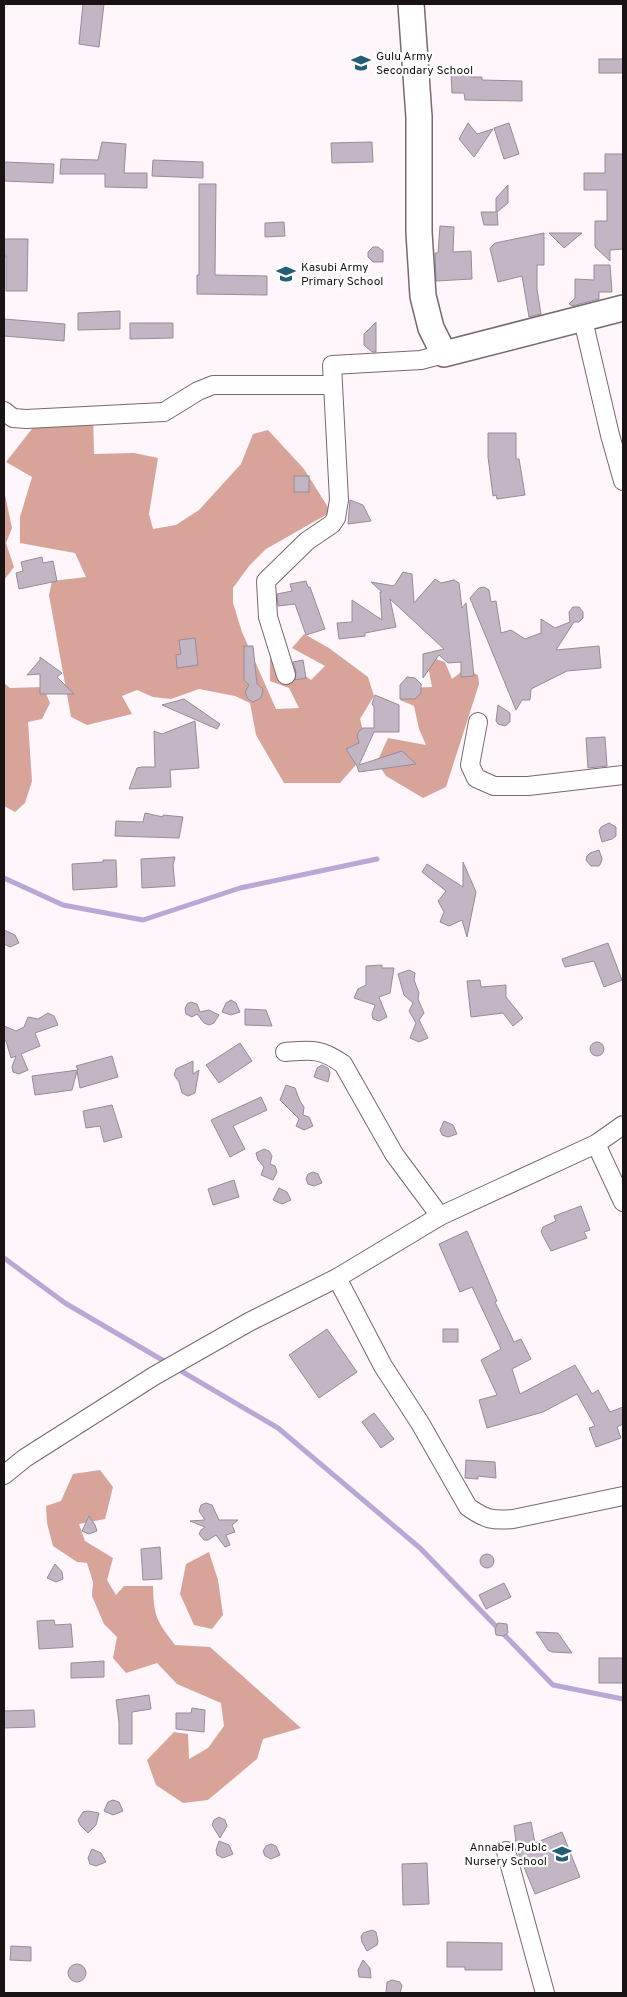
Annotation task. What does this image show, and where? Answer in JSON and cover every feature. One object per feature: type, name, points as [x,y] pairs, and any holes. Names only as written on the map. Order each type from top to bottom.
[{"type":"street","points":[[411,4],[419,117],[419,232],[424,296],[431,328],[444,354]]},
{"type":"street","points":[[286,676],[268,617],[266,581],[307,541],[332,524],[336,518],[339,500],[332,365],[421,360],[583,320],[623,308]]},
{"type":"street","points":[[583,320],[610,435],[623,481]]},
{"type":"street","points":[[4,411],[13,418],[26,419],[164,412],[198,391],[213,385],[332,385]]},
{"type":"street","points":[[478,722],[470,765],[476,778],[494,786],[528,786],[623,775]]},
{"type":"street","points":[[285,1052],[315,1050],[331,1056],[343,1064],[394,1154],[440,1216]]},
{"type":"street","points":[[4,1475],[25,1458],[154,1376],[249,1322],[337,1278],[440,1216],[596,1144],[623,1125]]},
{"type":"street","points":[[596,1144],[623,1202]]},
{"type":"street","points":[[337,1278],[383,1366],[420,1423],[468,1507],[480,1516],[495,1521],[623,1496]]},
{"type":"street","points":[[506,1851],[545,1993]]},
{"type":"shaded area","points":[[93,412],[94,454],[134,453],[158,458],[149,514],[153,529],[176,525],[199,510],[241,464],[253,434],[268,430],[304,469],[331,512],[266,549],[249,566],[233,588],[233,603],[242,632],[276,709],[299,708],[289,688],[270,681],[270,658],[287,662],[311,680],[325,666],[292,648],[304,634],[329,648],[368,677],[374,696],[360,719],[363,731],[361,759],[340,783],[284,783],[256,735],[250,703],[235,696],[199,689],[171,699],[153,697],[137,690],[122,696],[132,714],[87,725],[71,717],[49,595],[52,581],[86,577],[75,553],[20,543],[20,517],[32,477],[6,462],[42,416]]},
{"type":"shaded area","points":[[4,490],[12,528],[6,543],[14,567],[4,580]]},
{"type":"shaded area","points":[[426,656],[445,662],[452,679],[465,669],[478,675],[479,684],[446,787],[423,798],[386,776],[377,762],[388,738],[426,745],[419,729],[414,706],[400,700],[404,688],[432,687]]},
{"type":"shaded area","points":[[4,683],[10,688],[43,687],[50,703],[42,719],[28,722],[32,781],[25,803],[15,812],[4,806]]},
{"type":"shaded area","points":[[100,1470],[113,1487],[105,1519],[79,1524],[85,1541],[113,1558],[107,1580],[116,1595],[124,1586],[153,1586],[157,1618],[175,1645],[210,1647],[301,1728],[263,1739],[257,1759],[208,1800],[183,1803],[156,1785],[147,1760],[174,1732],[188,1734],[189,1759],[208,1748],[224,1726],[221,1703],[177,1684],[157,1663],[126,1673],[113,1658],[117,1637],[104,1624],[92,1596],[93,1582],[87,1563],[77,1562],[53,1546],[47,1523],[46,1506],[61,1501],[73,1474]]},
{"type":"shaded area","points":[[209,1552],[218,1580],[223,1615],[212,1629],[194,1625],[180,1594],[186,1564]]},
{"type":"building","points":[[83,4],[104,4],[99,47],[79,44]]},
{"type":"building","points":[[599,59],[623,59],[623,73],[599,73]]},
{"type":"building","points":[[451,72],[471,72],[471,77],[482,77],[482,80],[522,81],[522,101],[465,100],[464,93],[452,93]]},
{"type":"building","points":[[468,123],[477,134],[493,129],[474,157],[459,139]]},
{"type":"building","points":[[509,123],[519,154],[504,159],[494,128]]},
{"type":"building","points":[[102,142],[126,144],[124,173],[147,173],[147,188],[105,187],[105,174],[60,174],[61,159],[98,160]]},
{"type":"building","points":[[372,142],[373,162],[332,163],[331,143]]},
{"type":"building","points":[[605,154],[623,154],[623,249],[610,250],[610,261],[595,247],[595,221],[607,221],[607,190],[584,190],[584,173],[605,173]]},
{"type":"building","points":[[153,160],[203,162],[203,178],[152,176]]},
{"type":"building","points":[[4,162],[54,164],[53,183],[4,181]]},
{"type":"building","points":[[199,184],[216,184],[215,275],[267,276],[267,295],[197,294],[197,275],[199,275]]},
{"type":"building","points":[[508,185],[508,203],[497,212],[498,225],[484,225],[481,212],[496,212],[496,198]]},
{"type":"building","points":[[284,222],[285,236],[265,237],[265,223]]},
{"type":"building","points":[[440,226],[454,227],[453,252],[471,251],[472,279],[436,281],[435,253],[438,253]]},
{"type":"building","points":[[544,233],[544,265],[537,265],[537,289],[541,314],[529,317],[522,276],[498,282],[490,248],[495,243]]},
{"type":"building","points":[[549,233],[582,233],[564,248]]},
{"type":"building","points":[[4,239],[28,239],[27,291],[6,291]]},
{"type":"building","points":[[373,247],[378,247],[383,251],[383,262],[373,262],[368,257],[368,252]]},
{"type":"building","points":[[594,265],[610,265],[612,292],[599,292],[599,299],[572,306],[569,304],[575,298],[575,279],[594,280]]},
{"type":"building","points":[[120,311],[120,329],[78,330],[78,313]]},
{"type":"building","points":[[4,319],[65,324],[64,341],[4,336]]},
{"type":"building","points":[[376,322],[376,352],[372,352],[364,345],[364,334]]},
{"type":"building","points":[[130,323],[173,323],[173,338],[130,339]]},
{"type":"building","points":[[488,433],[516,433],[516,459],[519,459],[525,495],[497,499],[496,495],[493,496],[488,457]]},
{"type":"building","points":[[294,476],[309,476],[309,492],[294,492]]},
{"type":"building","points":[[350,500],[363,505],[371,521],[348,524]]},
{"type":"building","points":[[42,557],[43,563],[53,561],[57,581],[19,589],[16,573],[23,571],[21,562]]},
{"type":"building","points":[[403,572],[412,574],[414,603],[435,579],[441,583],[454,580],[459,583],[462,608],[466,603],[474,676],[461,677],[461,662],[448,663],[439,655],[423,678],[423,654],[444,649],[390,599],[396,627],[365,633],[365,636],[339,639],[337,623],[352,622],[352,600],[382,620],[380,592],[382,592],[371,582],[394,586]]},
{"type":"building","points":[[306,581],[308,587],[310,587],[325,629],[306,635],[295,604],[278,606],[277,594],[292,591],[290,584]]},
{"type":"building","points":[[484,587],[489,590],[491,602],[496,601],[501,633],[511,630],[525,639],[541,633],[541,619],[555,628],[570,622],[569,612],[573,607],[579,607],[583,612],[583,618],[579,622],[574,622],[556,650],[599,646],[601,668],[567,671],[531,689],[530,700],[522,700],[516,710],[470,598],[479,588]]},
{"type":"building","points":[[195,638],[198,665],[177,668],[176,655],[181,654],[179,640]]},
{"type":"building","points":[[244,646],[253,646],[257,684],[263,689],[261,698],[253,702],[248,699],[245,692],[249,685],[244,680]]},
{"type":"building","points":[[40,657],[62,673],[57,677],[74,694],[40,694],[40,674],[27,675],[40,660]]},
{"type":"building","points":[[303,660],[306,678],[295,680],[296,672],[293,662]]},
{"type":"building","points":[[407,677],[415,678],[421,684],[421,693],[415,699],[400,699],[400,685]]},
{"type":"building","points":[[375,695],[399,705],[399,732],[374,732],[359,765],[402,751],[416,764],[359,772],[346,749],[359,743],[357,736],[363,728],[374,728],[374,707],[372,704]]},
{"type":"building","points":[[184,699],[220,724],[217,729],[162,705]]},
{"type":"building","points":[[498,705],[510,713],[510,722],[505,726],[498,724],[496,721]]},
{"type":"building","points":[[195,721],[199,768],[170,770],[171,787],[129,789],[137,768],[155,767],[154,731],[162,734]]},
{"type":"building","points":[[605,737],[607,766],[588,768],[586,738]]},
{"type":"building","points":[[145,813],[163,817],[163,815],[183,817],[179,838],[115,836],[116,821],[143,822]]},
{"type":"building","points":[[609,823],[616,827],[616,836],[602,842],[599,831],[601,827]]},
{"type":"building","points":[[599,850],[602,859],[601,863],[599,866],[591,866],[586,860],[587,856]]},
{"type":"building","points":[[175,857],[173,865],[175,886],[142,888],[141,859]]},
{"type":"building","points":[[103,860],[116,860],[117,887],[73,890],[72,864],[103,862]]},
{"type":"building","points":[[463,862],[476,892],[467,937],[462,920],[449,926],[440,922],[444,912],[438,901],[446,891],[422,872],[427,864],[463,887]]},
{"type":"building","points":[[4,930],[15,935],[19,943],[10,947],[4,944]]},
{"type":"building","points":[[608,943],[622,980],[604,987],[594,961],[565,967],[562,959]]},
{"type":"building","points":[[382,965],[382,968],[394,968],[390,993],[379,997],[387,1017],[379,1021],[373,1019],[372,1014],[375,1005],[354,998],[358,989],[366,985],[366,966]]},
{"type":"building","points":[[409,970],[415,973],[414,980],[419,993],[418,999],[424,1013],[419,1020],[428,1038],[419,1042],[410,1038],[416,1023],[409,1011],[413,1003],[404,995],[398,974]]},
{"type":"building","points":[[480,980],[481,987],[506,985],[506,997],[523,1018],[513,1026],[503,1013],[471,1017],[467,981]]},
{"type":"building","points":[[231,1000],[236,1003],[240,1012],[231,1015],[222,1012],[226,1003]]},
{"type":"building","points":[[191,1002],[197,1004],[200,1012],[209,1010],[219,1015],[214,1023],[209,1025],[204,1023],[197,1014],[192,1017],[186,1014],[187,1004]]},
{"type":"building","points":[[245,1009],[266,1010],[272,1026],[245,1025]]},
{"type":"building","points":[[48,1013],[54,1016],[58,1025],[35,1033],[40,1046],[21,1054],[28,1070],[19,1074],[13,1072],[12,1067],[16,1056],[11,1058],[6,1041],[4,1040],[4,1026],[16,1031],[24,1027],[28,1017],[38,1019]]},
{"type":"building","points":[[594,1042],[600,1042],[604,1049],[600,1056],[594,1056],[590,1052],[590,1046]]},
{"type":"building","points":[[240,1043],[252,1061],[219,1083],[206,1065]]},
{"type":"building","points":[[112,1056],[118,1077],[80,1088],[77,1071],[72,1090],[35,1095],[32,1076],[78,1070],[76,1066]]},
{"type":"building","points":[[193,1061],[193,1074],[199,1070],[195,1093],[188,1096],[182,1093],[179,1082],[174,1075],[176,1069]]},
{"type":"building","points":[[322,1065],[328,1068],[330,1073],[328,1082],[314,1077],[317,1068]]},
{"type":"building","points":[[286,1085],[295,1088],[304,1107],[303,1115],[309,1117],[313,1126],[304,1130],[296,1126],[299,1119],[280,1100]]},
{"type":"building","points":[[261,1097],[267,1110],[233,1126],[245,1149],[230,1157],[211,1120]]},
{"type":"building","points":[[112,1105],[122,1137],[104,1142],[100,1126],[86,1128],[83,1111]]},
{"type":"building","points":[[444,1121],[453,1125],[457,1134],[448,1137],[442,1135],[440,1130]]},
{"type":"building","points":[[264,1149],[269,1151],[272,1156],[270,1164],[275,1166],[277,1172],[273,1180],[261,1175],[264,1167],[258,1160],[256,1153]]},
{"type":"building","points":[[313,1172],[318,1174],[322,1183],[314,1186],[308,1184],[306,1179],[308,1174]]},
{"type":"building","points":[[234,1180],[239,1197],[213,1205],[208,1189]]},
{"type":"building","points":[[279,1188],[287,1192],[291,1200],[282,1204],[273,1200]]},
{"type":"building","points":[[581,1206],[590,1230],[584,1232],[587,1238],[551,1251],[541,1232],[543,1227],[556,1221],[554,1216]]},
{"type":"building","points":[[467,1231],[497,1301],[495,1302],[514,1342],[521,1339],[531,1359],[512,1369],[520,1394],[575,1365],[592,1394],[598,1390],[610,1412],[623,1407],[623,1424],[617,1427],[621,1438],[596,1447],[589,1428],[595,1426],[577,1394],[543,1412],[487,1428],[479,1400],[497,1395],[481,1360],[501,1349],[472,1287],[460,1292],[439,1244]]},
{"type":"building","points":[[327,1329],[357,1372],[319,1398],[289,1355]]},
{"type":"building","points":[[443,1329],[458,1329],[458,1342],[443,1342]]},
{"type":"building","points":[[374,1413],[394,1439],[381,1448],[362,1422]]},
{"type":"building","points":[[466,1460],[495,1462],[496,1478],[478,1476],[478,1479],[465,1478]]},
{"type":"building","points":[[206,1503],[212,1505],[219,1520],[238,1520],[232,1525],[235,1532],[226,1535],[230,1545],[225,1547],[216,1535],[208,1540],[204,1540],[199,1534],[205,1527],[190,1521],[205,1520],[199,1511],[201,1505]]},
{"type":"building","points":[[89,1516],[97,1531],[89,1534],[82,1531]]},
{"type":"building","points":[[160,1547],[162,1579],[143,1580],[141,1549]]},
{"type":"building","points":[[487,1554],[492,1556],[494,1561],[492,1566],[487,1568],[482,1566],[480,1561],[482,1556]]},
{"type":"building","points":[[55,1564],[62,1572],[63,1579],[56,1582],[47,1578]]},
{"type":"building","points":[[504,1583],[511,1597],[486,1609],[479,1595]]},
{"type":"building","points":[[54,1620],[55,1625],[71,1624],[73,1647],[39,1649],[37,1621]]},
{"type":"building","points":[[498,1623],[507,1624],[508,1633],[503,1636],[496,1635],[495,1629]]},
{"type":"building","points":[[536,1632],[558,1633],[572,1653],[548,1650]]},
{"type":"building","points":[[599,1658],[623,1658],[623,1683],[599,1683]]},
{"type":"building","points":[[104,1661],[104,1677],[71,1678],[71,1663]]},
{"type":"building","points":[[149,1695],[151,1709],[132,1712],[132,1744],[119,1744],[116,1700]]},
{"type":"building","points":[[192,1708],[205,1710],[204,1732],[176,1729],[176,1713],[191,1713]]},
{"type":"building","points":[[34,1710],[35,1727],[4,1728],[4,1711]]},
{"type":"building","points":[[113,1800],[119,1802],[123,1811],[113,1815],[104,1811],[108,1802]]},
{"type":"building","points":[[83,1812],[99,1813],[96,1825],[88,1833],[78,1820]]},
{"type":"building","points":[[219,1817],[225,1820],[227,1826],[220,1838],[212,1825],[214,1820]]},
{"type":"building","points":[[531,1822],[535,1843],[562,1832],[580,1877],[535,1894],[517,1850],[514,1826]]},
{"type":"building","points":[[219,1841],[229,1845],[233,1854],[223,1858],[217,1855],[216,1850]]},
{"type":"building","points":[[271,1844],[276,1846],[280,1855],[271,1859],[265,1856],[263,1851],[266,1846]]},
{"type":"building","points":[[92,1849],[101,1853],[106,1862],[96,1866],[90,1864],[88,1858]]},
{"type":"building","points":[[427,1863],[429,1904],[403,1905],[402,1864]]},
{"type":"building","points":[[372,1930],[376,1932],[378,1941],[377,1945],[367,1951],[361,1937],[363,1933]]},
{"type":"building","points":[[447,1942],[502,1943],[502,1970],[465,1970],[465,1967],[447,1967]]},
{"type":"building","points":[[11,1946],[31,1947],[31,1961],[10,1960]]},
{"type":"building","points":[[363,1960],[370,1968],[371,1978],[359,1977],[358,1970]]},
{"type":"building","points":[[73,1964],[81,1964],[86,1969],[84,1980],[73,1982],[68,1977],[68,1969]]},
{"type":"building","points":[[392,1980],[400,1982],[402,1986],[400,1993],[386,1993],[387,1982]]},
{"type":"waterway","points":[[4,878],[63,905],[143,920],[240,888],[377,859]]},
{"type":"waterway","points":[[4,1258],[65,1303],[169,1364]]},
{"type":"waterway","points":[[176,1368],[278,1428],[420,1548],[553,1685],[623,1699]]},
{"type":"place","name":"Gulu Army Secondary School","points":[[361,63]]},
{"type":"place","name":"Kasubi Army Primary School","points":[[286,274]]},
{"type":"place","name":"Annabel Publc Nursery School","points":[[562,1854]]}]
